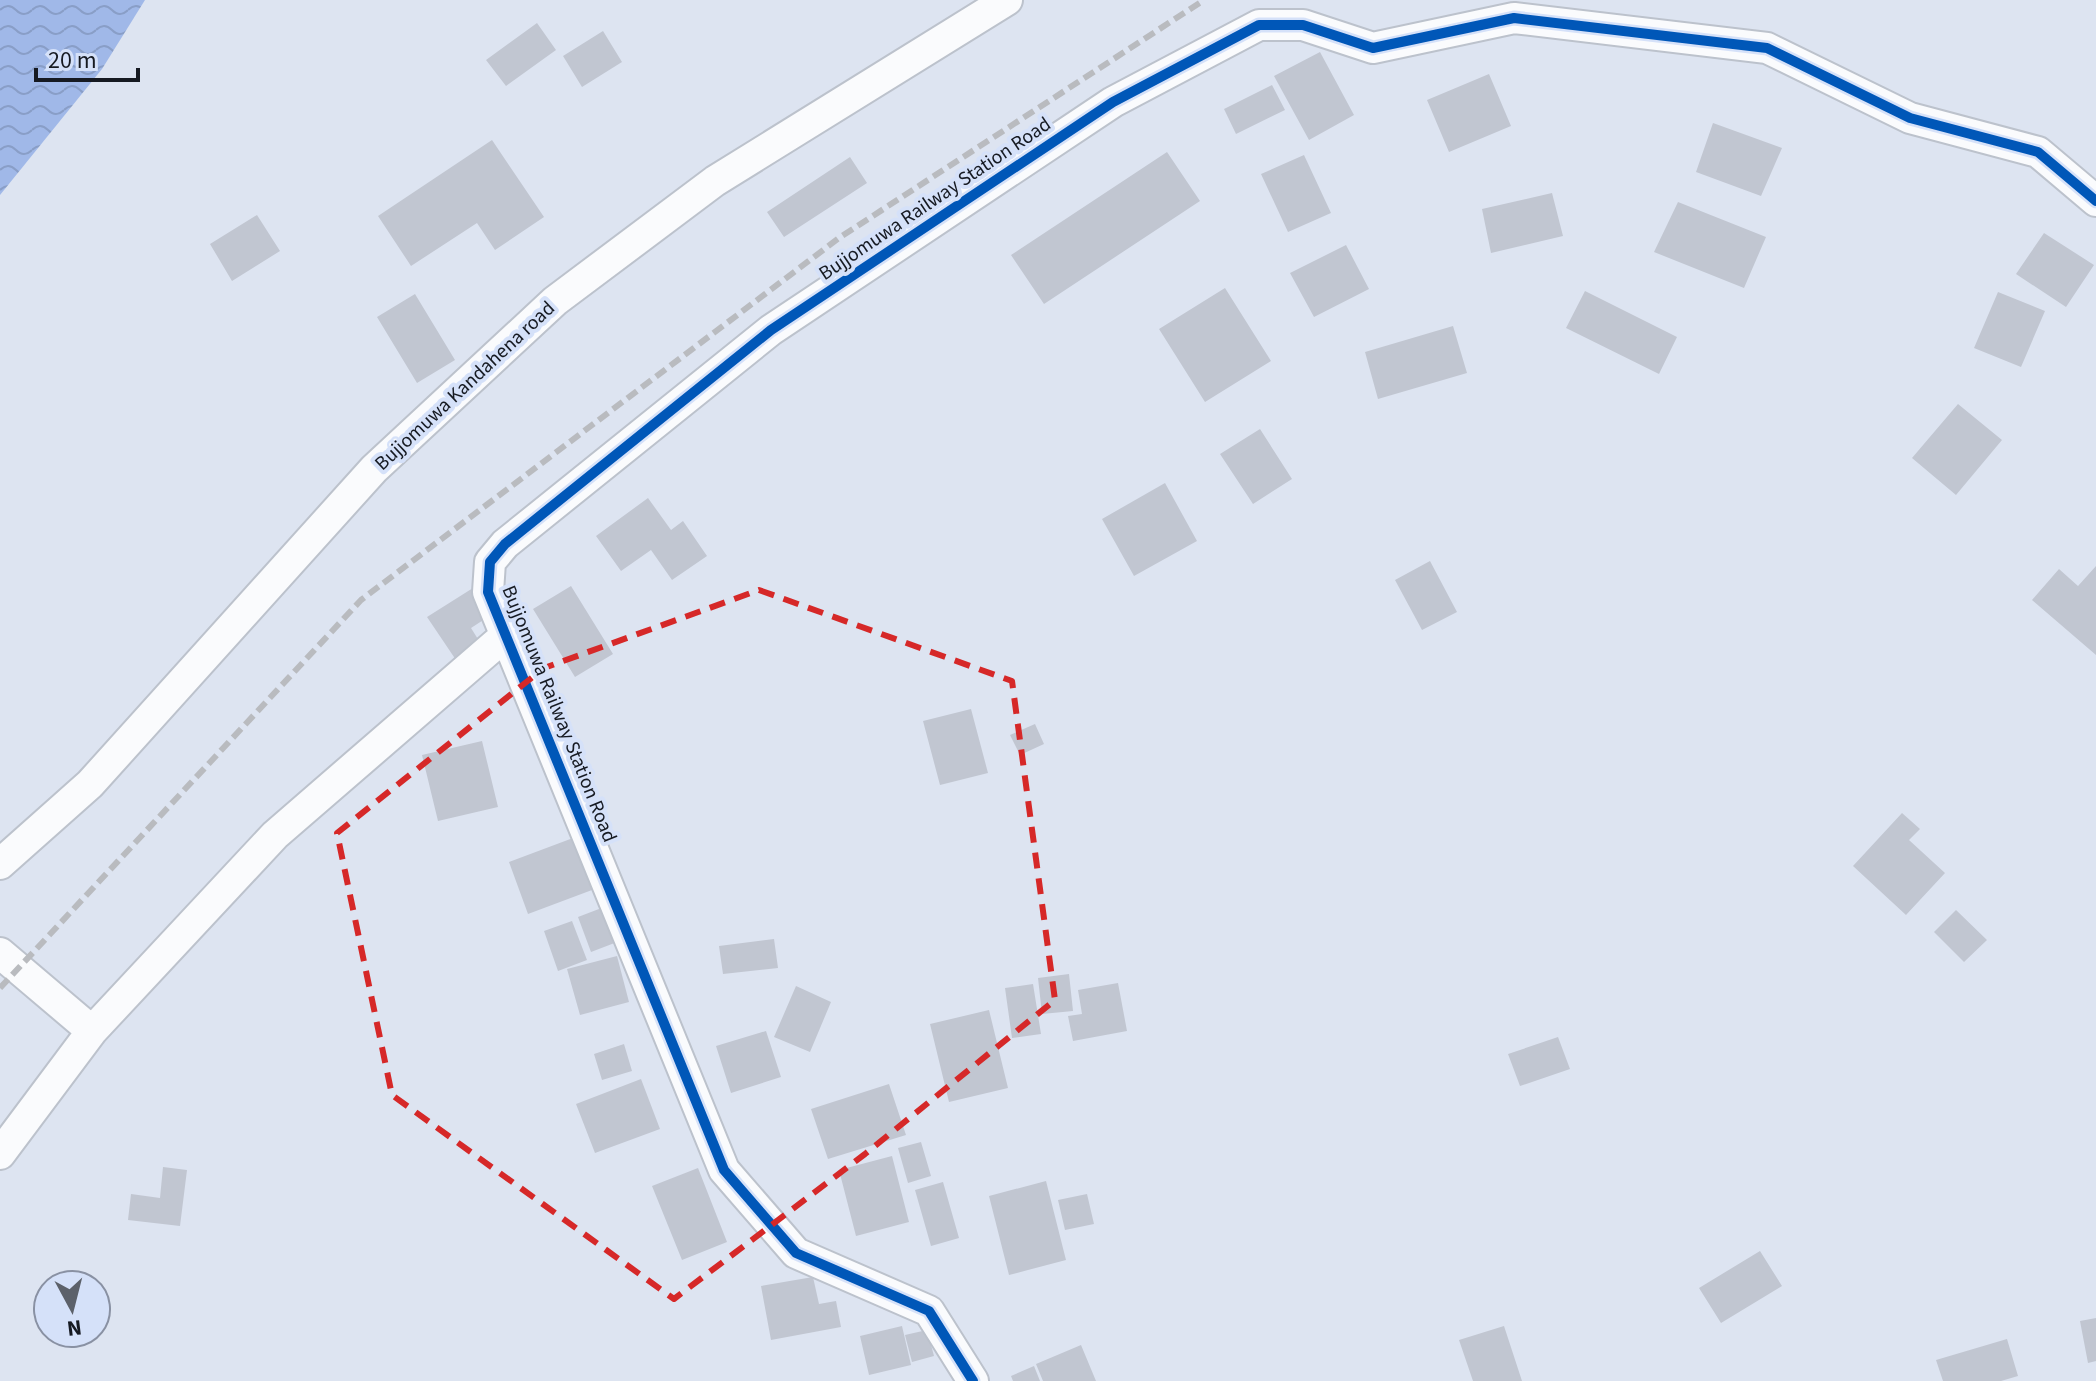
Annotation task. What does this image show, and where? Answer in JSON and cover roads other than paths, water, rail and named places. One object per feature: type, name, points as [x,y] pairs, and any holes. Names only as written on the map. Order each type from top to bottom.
[{"type":"street","name":"Bujjomuwa Kandahena road","points":[[0,864],[90,784],[374,469],[555,301],[715,181],[1007,0]]},
{"type":"street","name":"Bujjomuwa Railway Station Road","points":[[973,1381],[929,1311],[796,1253],[724,1170],[488,592],[490,562],[505,544],[771,330],[1113,102],[1259,25],[1303,25],[1373,48],[1514,18],[1767,48],[1910,118],[2038,152],[2096,201]]},
{"type":"street","points":[[0,1154],[92,1031],[275,835],[506,635]]},
{"type":"street","points":[[0,953],[92,1031]]},
{"type":"water","points":[[0,0],[145,0],[102,69],[0,195]]},
{"type":"railway","points":[[0,988],[361,600],[839,238],[1204,0]]}]
